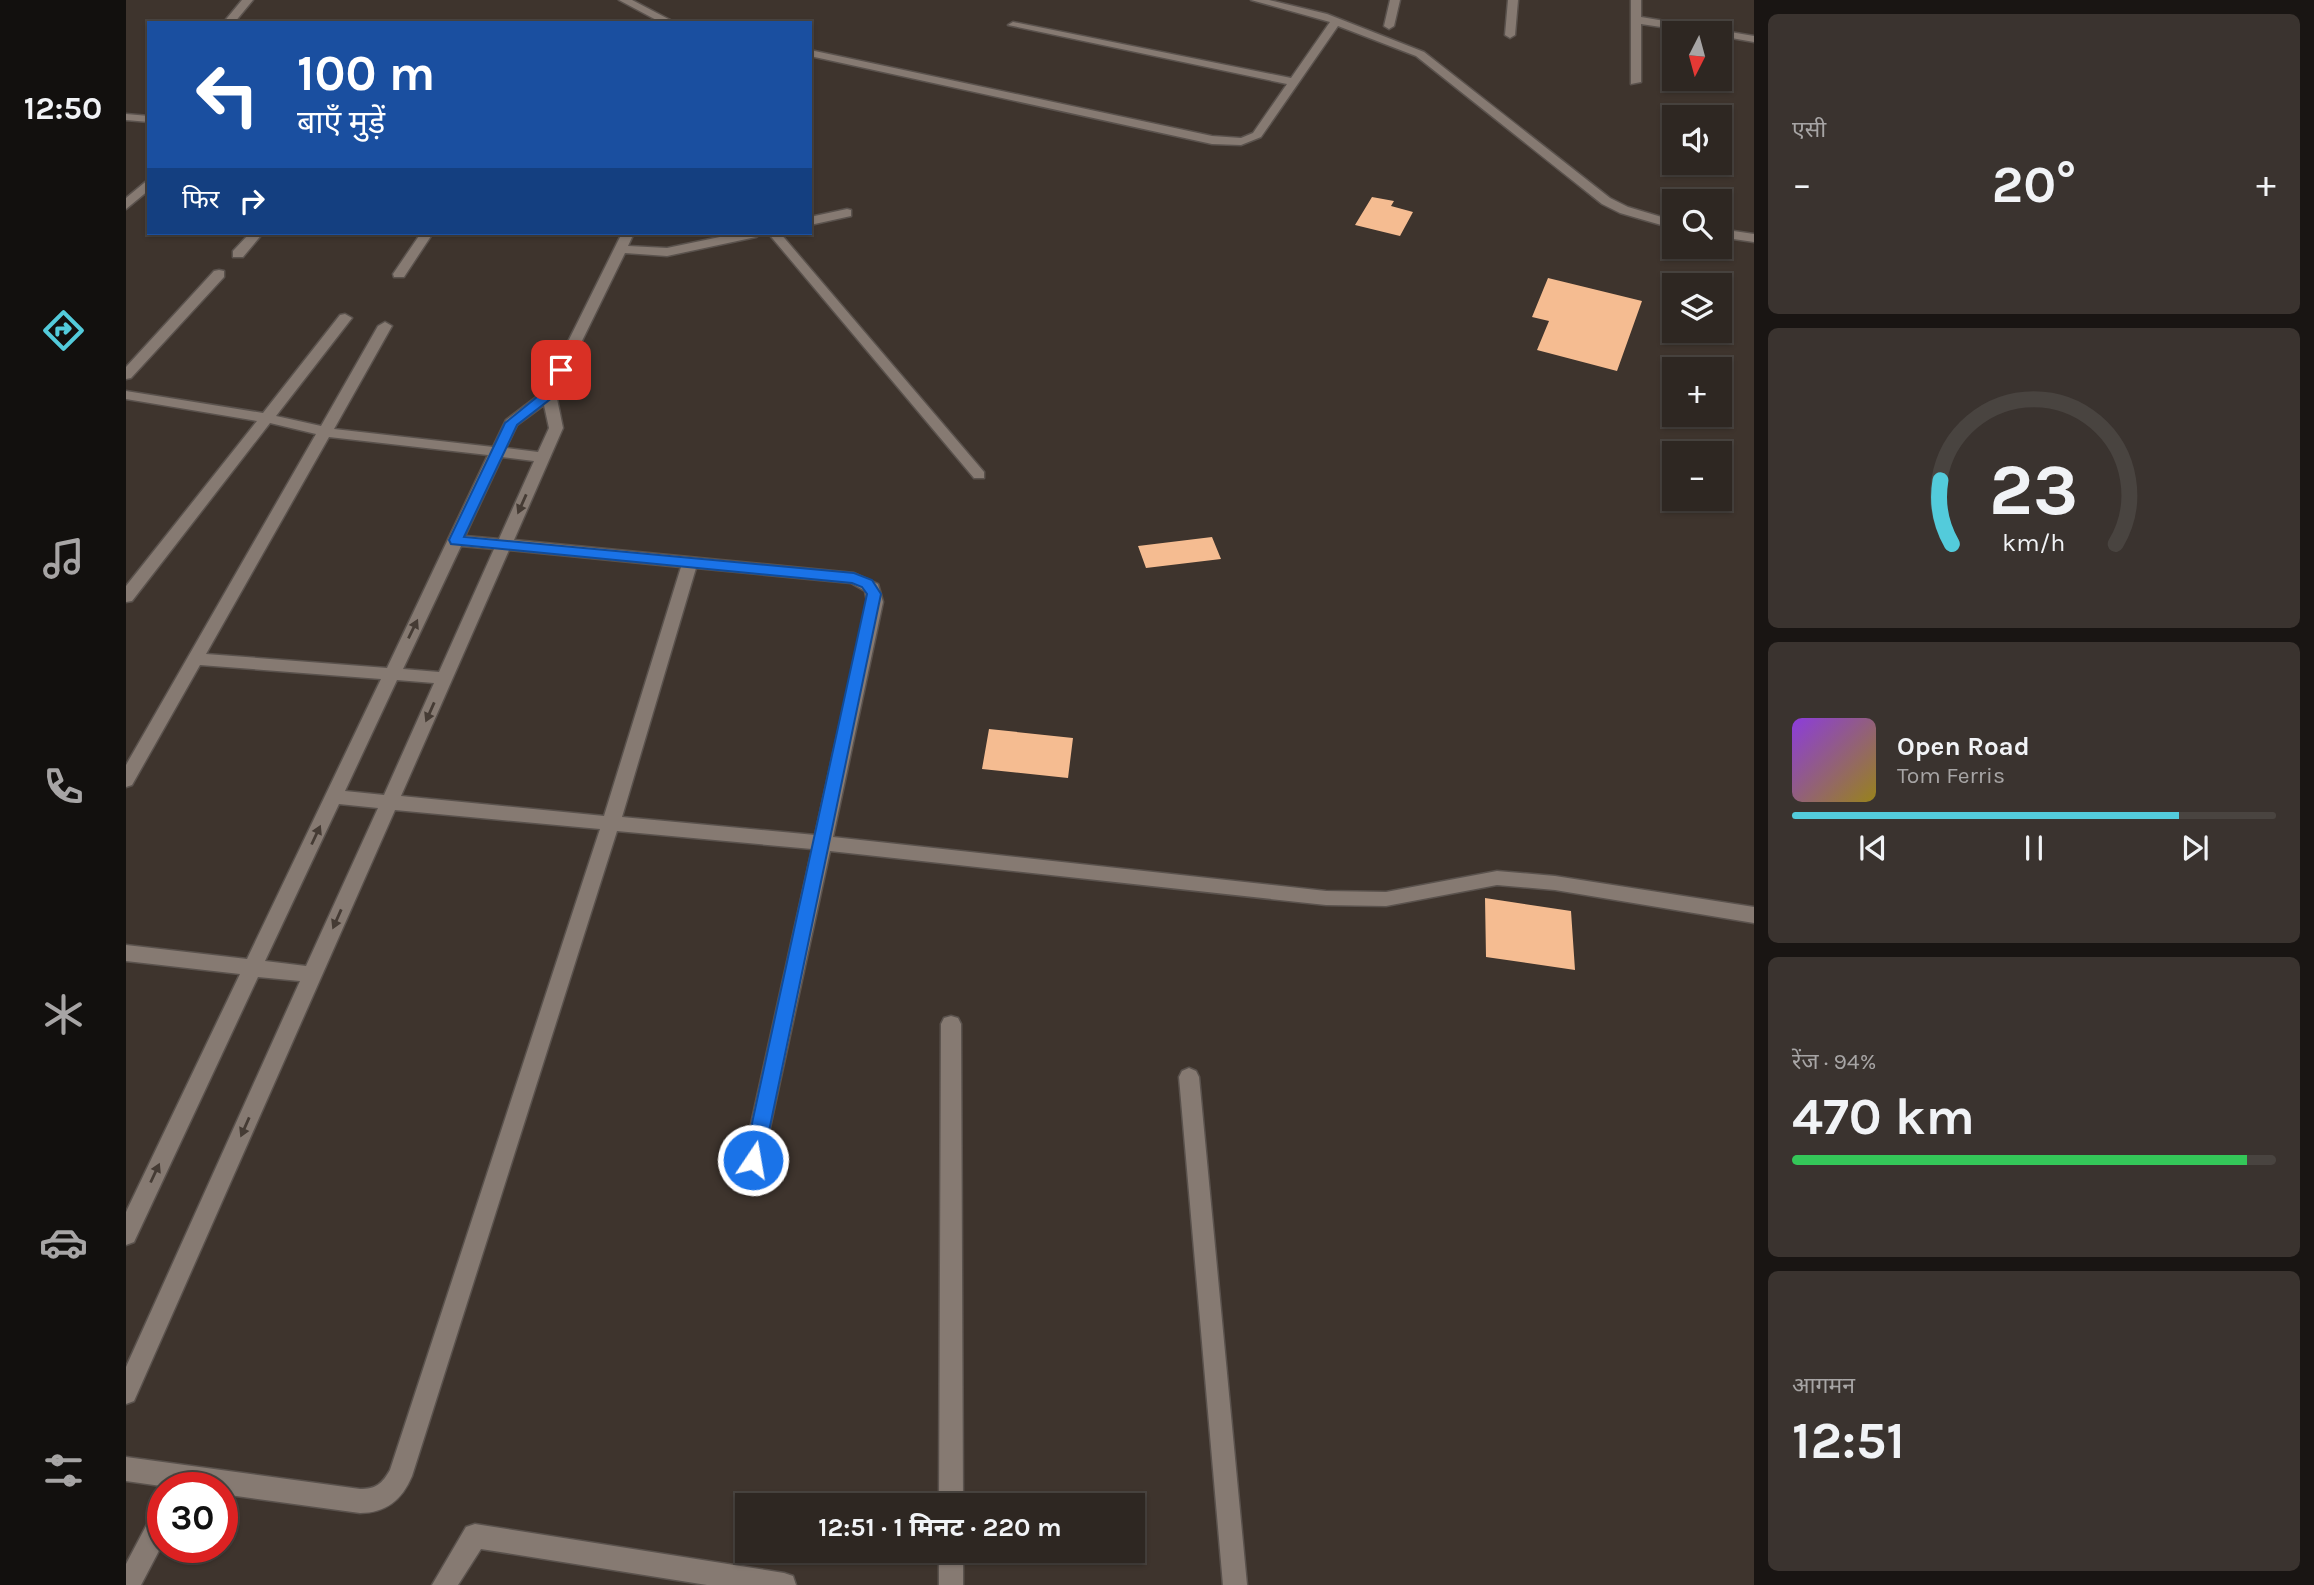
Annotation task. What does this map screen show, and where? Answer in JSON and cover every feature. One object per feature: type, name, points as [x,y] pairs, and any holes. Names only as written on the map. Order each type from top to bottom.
[{"type":"street","points":[[230,21],[248,0]]},
{"type":"street","points":[[624,0],[667,21]]},
{"type":"street","points":[[1389,26],[1395,0]]},
{"type":"street","points":[[1510,35],[1513,0]]},
{"type":"street","points":[[1635,82],[1636,0]]},
{"type":"street","points":[[1264,1],[1336,21],[1399,45],[1433,62],[1606,201],[1624,210],[1662,221]]},
{"type":"street","points":[[1637,20],[1662,24]]},
{"type":"street","points":[[812,53],[1212,140],[1236,141],[1251,139],[1257,135],[1336,21]]},
{"type":"street","points":[[1013,24],[1294,82]]},
{"type":"street","points":[[1732,35],[1754,39]]},
{"type":"street","points":[[126,117],[147,118]]},
{"type":"street","points":[[126,205],[147,185]]},
{"type":"street","points":[[812,221],[847,213]]},
{"type":"street","points":[[238,254],[255,235]]},
{"type":"street","points":[[399,274],[426,235]]},
{"type":"street","points":[[126,1235],[511,423],[549,394],[627,235]]},
{"type":"street","points":[[621,250],[667,252],[747,235]]},
{"type":"street","points":[[776,235],[979,475]]},
{"type":"street","points":[[1732,235],[1754,239]]},
{"type":"street","points":[[126,375],[219,274]]},
{"type":"street","points":[[126,597],[345,318]]},
{"type":"street","points":[[126,779],[385,326]]},
{"type":"street","points":[[126,1393],[556,428],[549,394]]},
{"type":"street","points":[[126,396],[266,418],[325,432],[543,457]]},
{"type":"street","points":[[456,540],[854,578],[872,588],[875,602],[753,1160]]},
{"type":"street","points":[[238,1489],[375,1502],[391,1493],[400,1476],[611,823],[690,562]]},
{"type":"street","points":[[195,659],[444,678]]},
{"type":"street","points":[[334,797],[822,843],[1326,898],[1386,899],[1497,878],[1555,883],[1754,915]]},
{"type":"street","points":[[126,953],[313,975]]},
{"type":"street","points":[[951,1024],[951,1493]]},
{"type":"street","points":[[1189,1077],[1235,1585]]},
{"type":"street","points":[[126,1469],[147,1474]]},
{"type":"street","points":[[444,1585],[475,1536],[714,1580],[784,1585]]},
{"type":"street","points":[[128,1585],[147,1548]]},
{"type":"street","points":[[951,1563],[951,1585]]},
{"type":"building","points":[[1372,197],[1394,201],[1391,206],[1413,212],[1400,236],[1355,225]]},
{"type":"building","points":[[1548,278],[1642,301],[1617,371],[1537,350],[1549,321],[1532,317]]},
{"type":"building","points":[[1212,537],[1221,559],[1146,568],[1138,546]]},
{"type":"building","points":[[989,729],[1073,738],[1068,778],[982,769]]},
{"type":"building","points":[[1485,898],[1571,911],[1575,970],[1486,957]]},
{"type":"route","points":[[561,370],[549,394],[511,423],[456,540],[854,578],[867,583],[874,594],[875,602],[753,1160]]}]
